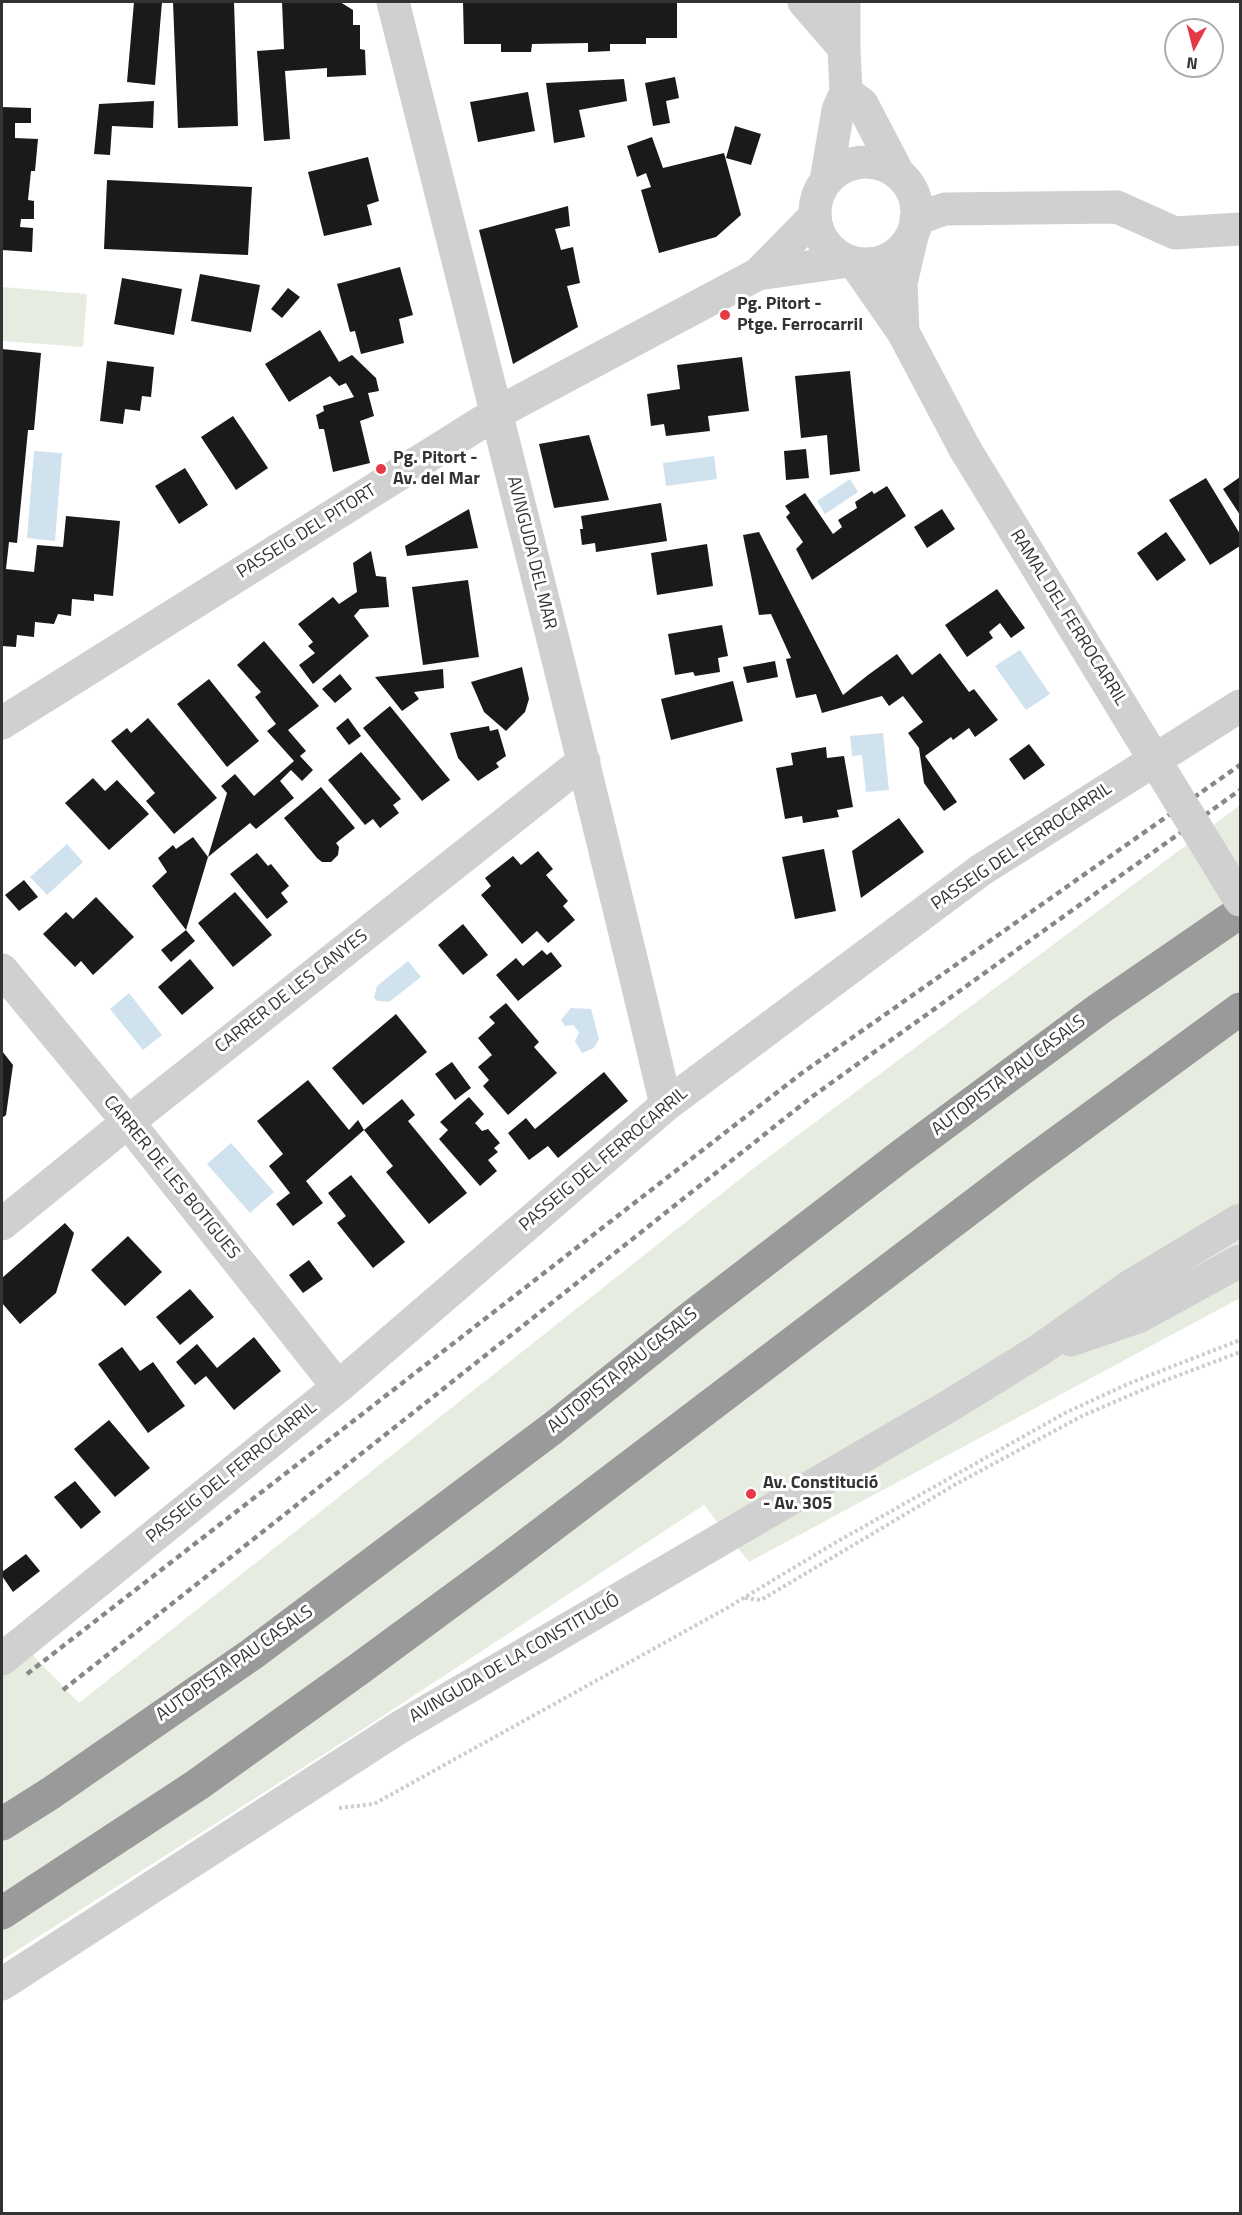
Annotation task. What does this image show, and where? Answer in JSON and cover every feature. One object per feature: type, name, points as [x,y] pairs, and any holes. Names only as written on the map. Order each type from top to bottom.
[{"type":"highway","name":"AUTOPISTA PAU CASALS","points":[[2,1824],[252,1654],[554,1428],[690,1318],[902,1155],[1099,1009],[1240,912]]},
{"type":"highway","points":[[2,1913],[197,1785],[369,1662],[504,1563],[1023,1168],[1240,1009]]},
{"type":"street","name":"AVINGUDA DEL MAR","points":[[393,2],[584,761],[666,1105]]},
{"type":"street","points":[[804,2],[844,48]]},
{"type":"street","points":[[844,2],[846,92],[838,110],[826,181],[815,203],[818,230],[825,244],[835,254],[852,262],[872,264],[888,259],[902,250],[914,227],[945,209],[1032,199],[1115,198],[1175,233],[1240,229]]},
{"type":"street","points":[[846,92],[862,104],[897,173]]},
{"type":"street","points":[[826,181],[838,171],[852,164],[868,162],[884,165],[897,173],[909,186],[916,202],[914,227],[901,283],[903,332]]},
{"type":"street","points":[[758,274],[815,216]]},
{"type":"street","name":"PASSEIG DEL PITORT","points":[[2,723],[495,414],[758,274],[852,262]]},
{"type":"street","name":"RAMAL DEL FERROCARRIL","points":[[852,262],[903,332],[965,449],[1240,900]]},
{"type":"street","name":"PASSEIG DEL FERROCARRIL","points":[[2,1659],[338,1387],[666,1105],[981,870],[1240,706]]},
{"type":"street","name":"CARRER DE LES CANYES","points":[[2,1224],[584,761]]},
{"type":"street","name":"CARRER DE LES BOTIGUES","points":[[2,970],[128,1122],[338,1387]]},
{"type":"street","points":[[1129,1287],[1164,1250],[1240,1195]]},
{"type":"street","name":"AVINGUDA DE LA CONSTITUCIÓ","points":[[2,1984],[400,1726],[949,1406],[1038,1351],[1129,1287],[1240,1220]]},
{"type":"street","name":"AVINGUDA DE LA CONSTITUCIÓ","points":[[1038,1351],[1138,1317],[1240,1261]]},
{"type":"path","points":[[334,1809],[374,1804],[744,1598],[833,1544],[1065,1413],[1130,1383],[1240,1340]]},
{"type":"path","points":[[744,1598],[761,1600],[956,1484],[1082,1416],[1156,1384],[1240,1352]]},
{"type":"shaded area","points":[[2,287],[87,294],[83,347],[2,341]]},
{"type":"shaded area","points":[[1240,805],[1240,1298],[749,1562],[704,1505],[357,1733],[2,1960],[2,1673],[29,1651],[79,1703],[754,1168]]},
{"type":"water","points":[[34,451],[62,453],[55,541],[27,538]]},
{"type":"water","points":[[714,456],[717,479],[666,486],[663,463]]},
{"type":"water","points":[[850,479],[858,492],[825,514],[817,501]]},
{"type":"water","points":[[1020,650],[1050,694],[1026,710],[995,666]]},
{"type":"water","points":[[883,733],[889,790],[866,792],[862,755],[852,756],[850,736]]},
{"type":"water","points":[[67,844],[83,862],[47,895],[30,877]]},
{"type":"water","points":[[408,961],[421,977],[389,1002],[378,1001],[374,998],[377,986]]},
{"type":"water","points":[[129,993],[162,1035],[143,1050],[110,1009]]},
{"type":"water","points":[[571,1008],[591,1009],[599,1039],[594,1048],[582,1053],[575,1041],[579,1032],[573,1025],[565,1026],[561,1020]]},
{"type":"water","points":[[231,1143],[274,1192],[250,1213],[207,1164]]},
{"type":"building","points":[[134,2],[162,2],[155,85],[127,82]]},
{"type":"building","points":[[173,2],[234,2],[238,126],[178,128]]},
{"type":"building","points":[[282,2],[340,2],[353,10],[353,25],[360,25],[360,49],[365,50],[366,75],[327,77],[327,68],[285,71],[290,139],[264,141],[257,51],[284,49]]},
{"type":"building","points":[[463,2],[677,2],[677,38],[646,38],[646,44],[610,44],[610,51],[588,52],[588,43],[532,44],[531,52],[501,52],[501,44],[464,44]]},
{"type":"building","points":[[675,77],[679,98],[666,101],[670,123],[653,126],[645,83]]},
{"type":"building","points":[[624,79],[627,101],[579,110],[585,137],[554,143],[546,83]]},
{"type":"building","points":[[528,92],[535,131],[478,142],[470,102]]},
{"type":"building","points":[[154,101],[153,128],[112,126],[110,155],[94,154],[99,104]]},
{"type":"building","points":[[2,107],[31,108],[31,123],[15,123],[15,138],[38,139],[35,171],[31,171],[28,200],[34,201],[34,219],[21,219],[20,227],[33,228],[32,252],[2,250]]},
{"type":"building","points":[[735,126],[761,134],[751,165],[726,158]]},
{"type":"building","points":[[652,137],[663,168],[724,153],[741,215],[716,237],[659,253],[641,190],[651,187],[646,173],[637,177],[627,146]]},
{"type":"building","points":[[368,157],[379,201],[367,205],[372,225],[324,236],[308,172]]},
{"type":"building","points":[[107,180],[252,187],[248,255],[104,249]]},
{"type":"building","points":[[568,206],[570,226],[555,229],[561,250],[573,247],[580,283],[567,286],[578,327],[513,364],[479,230]]},
{"type":"building","points":[[400,267],[413,315],[399,319],[404,343],[361,354],[355,331],[350,332],[337,284]]},
{"type":"building","points":[[200,274],[260,285],[251,332],[191,321]]},
{"type":"building","points":[[122,278],[182,289],[174,335],[114,324]]},
{"type":"building","points":[[288,288],[300,297],[282,318],[271,309]]},
{"type":"building","points":[[320,330],[339,362],[352,355],[376,378],[379,391],[368,393],[374,416],[360,421],[370,463],[333,472],[324,429],[319,429],[316,415],[324,411],[323,406],[354,397],[346,383],[339,386],[330,376],[289,402],[265,364]]},
{"type":"building","points":[[2,349],[41,353],[34,430],[28,430],[17,543],[9,542],[6,569],[34,572],[37,545],[63,547],[66,516],[120,521],[113,596],[94,594],[94,601],[72,599],[71,616],[58,614],[54,624],[35,622],[34,637],[17,635],[16,647],[2,646]]},
{"type":"building","points":[[742,357],[749,411],[708,416],[710,431],[666,436],[664,424],[651,426],[647,394],[680,389],[677,365]]},
{"type":"building","points":[[107,361],[154,367],[151,397],[142,396],[140,411],[125,409],[123,424],[100,421]]},
{"type":"building","points":[[850,371],[860,471],[830,475],[827,435],[801,438],[795,376]]},
{"type":"building","points":[[233,416],[268,468],[236,490],[201,437]]},
{"type":"building","points":[[589,435],[609,500],[554,508],[539,444]]},
{"type":"building","points":[[806,449],[809,478],[786,480],[784,451]]},
{"type":"building","points":[[185,468],[208,505],[179,524],[155,486]]},
{"type":"building","points":[[1240,477],[1240,515],[1223,489]]},
{"type":"building","points":[[1206,478],[1240,534],[1240,546],[1210,565],[1169,500]]},
{"type":"building","points":[[887,486],[906,516],[812,580],[796,549],[803,542],[786,517],[790,513],[785,506],[805,493],[833,534],[842,527],[838,520],[857,508],[855,502],[872,491],[874,494]]},
{"type":"building","points":[[661,503],[667,541],[596,552],[595,543],[582,545],[581,516]]},
{"type":"building","points":[[469,509],[478,548],[407,556],[405,546]]},
{"type":"building","points":[[942,509],[955,529],[927,548],[914,527]]},
{"type":"building","points":[[759,532],[843,695],[897,654],[912,675],[940,653],[969,692],[974,689],[998,720],[975,737],[969,728],[953,740],[951,737],[925,756],[957,802],[944,811],[924,783],[919,748],[908,733],[923,722],[903,696],[889,706],[882,696],[822,713],[816,694],[796,698],[786,659],[791,658],[771,614],[759,615],[743,535]]},
{"type":"building","points":[[1166,532],[1186,560],[1157,581],[1137,553]]},
{"type":"building","points":[[707,544],[713,586],[657,595],[651,553]]},
{"type":"building","points":[[371,551],[376,576],[386,577],[389,607],[360,609],[354,616],[369,636],[313,684],[299,665],[315,653],[308,646],[313,642],[298,624],[333,597],[339,604],[357,592],[353,563]]},
{"type":"building","points":[[468,580],[479,657],[423,665],[412,587]]},
{"type":"building","points":[[997,589],[1025,628],[1011,638],[1000,623],[989,632],[993,638],[967,657],[945,625]]},
{"type":"building","points":[[722,625],[728,656],[718,658],[720,672],[695,676],[693,672],[675,675],[668,634]]},
{"type":"building","points":[[264,641],[319,706],[288,730],[306,751],[300,756],[313,770],[302,781],[291,770],[280,781],[294,798],[256,829],[250,823],[208,857],[227,793],[221,786],[235,774],[254,796],[294,761],[267,731],[276,724],[255,697],[261,692],[237,665]]},
{"type":"building","points":[[775,661],[778,677],[747,683],[743,667]]},
{"type":"building","points":[[522,667],[529,699],[525,712],[506,731],[484,712],[471,682]]},
{"type":"building","points":[[443,669],[444,688],[414,692],[419,699],[402,711],[375,677]]},
{"type":"building","points":[[340,674],[352,689],[335,703],[322,689]]},
{"type":"building","points":[[209,679],[259,741],[227,767],[177,704]]},
{"type":"building","points":[[733,681],[743,721],[671,740],[661,699]]},
{"type":"building","points":[[390,706],[450,780],[422,801],[363,728]]},
{"type":"building","points":[[148,718],[217,798],[174,834],[146,801],[155,793],[111,741],[127,728],[131,733]]},
{"type":"building","points":[[348,718],[361,736],[349,745],[336,728]]},
{"type":"building","points":[[489,726],[490,731],[498,729],[506,756],[496,763],[499,767],[478,781],[458,758],[450,733]]},
{"type":"building","points":[[1029,744],[1045,765],[1024,780],[1009,759]]},
{"type":"building","points":[[826,747],[827,758],[844,756],[853,807],[837,810],[839,817],[803,823],[802,816],[785,819],[776,768],[793,765],[791,753]]},
{"type":"building","points":[[361,752],[401,799],[393,805],[399,813],[380,828],[373,819],[365,825],[328,780]]},
{"type":"building","points":[[93,778],[105,791],[117,780],[149,814],[109,850],[65,803]]},
{"type":"building","points":[[321,787],[355,828],[336,843],[339,847],[338,855],[331,862],[322,862],[317,858],[284,818]]},
{"type":"building","points":[[899,818],[924,852],[861,898],[852,851]]},
{"type":"building","points":[[193,837],[208,857],[186,930],[152,886],[167,872],[158,858],[173,845],[176,849]]},
{"type":"building","points":[[824,849],[836,911],[795,919],[782,857]]},
{"type":"building","points":[[538,851],[553,869],[546,875],[568,901],[563,906],[575,920],[548,943],[537,931],[522,944],[481,895],[491,886],[485,878],[513,856],[521,865]]},
{"type":"building","points":[[257,853],[268,866],[271,864],[289,886],[281,893],[288,902],[267,919],[230,874]]},
{"type":"building","points":[[24,880],[38,897],[19,911],[5,895]]},
{"type":"building","points":[[235,892],[272,935],[233,967],[198,923]]},
{"type":"building","points":[[96,897],[134,937],[93,975],[81,961],[75,967],[43,934],[66,912],[73,919]]},
{"type":"building","points":[[463,924],[488,955],[463,975],[438,945]]},
{"type":"building","points":[[186,930],[195,941],[171,962],[161,950]]},
{"type":"building","points":[[542,950],[547,955],[551,952],[562,966],[518,1001],[496,975],[516,958],[523,966]]},
{"type":"building","points":[[190,959],[214,988],[182,1015],[158,987]]},
{"type":"building","points":[[506,1003],[539,1042],[534,1047],[557,1073],[508,1115],[483,1086],[489,1080],[478,1067],[492,1055],[478,1038],[495,1023],[489,1017]]},
{"type":"building","points":[[396,1014],[427,1052],[363,1105],[332,1068]]},
{"type":"building","points":[[2,1051],[13,1065],[6,1115],[2,1118]]},
{"type":"building","points":[[452,1062],[471,1088],[455,1100],[435,1074]]},
{"type":"building","points":[[604,1072],[628,1101],[558,1158],[548,1146],[529,1160],[508,1133],[526,1118],[535,1129]]},
{"type":"building","points":[[308,1080],[349,1130],[358,1120],[364,1130],[306,1181],[323,1203],[293,1226],[276,1204],[290,1193],[269,1166],[283,1154],[257,1121]]},
{"type":"building","points":[[469,1097],[484,1114],[475,1123],[482,1131],[488,1129],[500,1143],[494,1148],[498,1152],[488,1160],[497,1171],[480,1186],[439,1139],[448,1130],[440,1122]]},
{"type":"building","points":[[402,1099],[415,1115],[408,1121],[467,1193],[429,1224],[386,1172],[393,1166],[364,1130]]},
{"type":"building","points":[[351,1175],[405,1242],[373,1268],[337,1223],[346,1216],[328,1193]]},
{"type":"building","points":[[65,1223],[74,1233],[56,1293],[20,1324],[2,1303],[2,1278]]},
{"type":"building","points":[[128,1236],[162,1272],[125,1306],[91,1270]]},
{"type":"building","points":[[309,1260],[323,1279],[303,1293],[289,1275]]},
{"type":"building","points":[[190,1289],[214,1317],[180,1345],[156,1317]]},
{"type":"building","points":[[254,1337],[281,1371],[234,1410],[206,1376],[195,1385],[176,1362],[197,1344],[217,1368]]},
{"type":"building","points":[[122,1347],[140,1371],[153,1362],[185,1406],[148,1433],[98,1364]]},
{"type":"building","points":[[109,1420],[150,1468],[115,1497],[74,1449]]},
{"type":"building","points":[[75,1481],[101,1512],[81,1529],[54,1497]]},
{"type":"building","points":[[26,1554],[40,1571],[13,1592],[2,1576],[2,1572]]},
{"type":"railway","points":[[27,1674],[802,1073],[1240,765]]},
{"type":"railway","points":[[63,1690],[813,1096],[1240,790]]},
{"type":"place","name":"Pg. Pitort - Ptge. Ferrocarril","points":[[725,315]]},
{"type":"place","name":"Pg. Pitort - Av. del Mar","points":[[381,469]]},
{"type":"place","name":"Av. Constitució - Av. 305","points":[[751,1494]]}]
